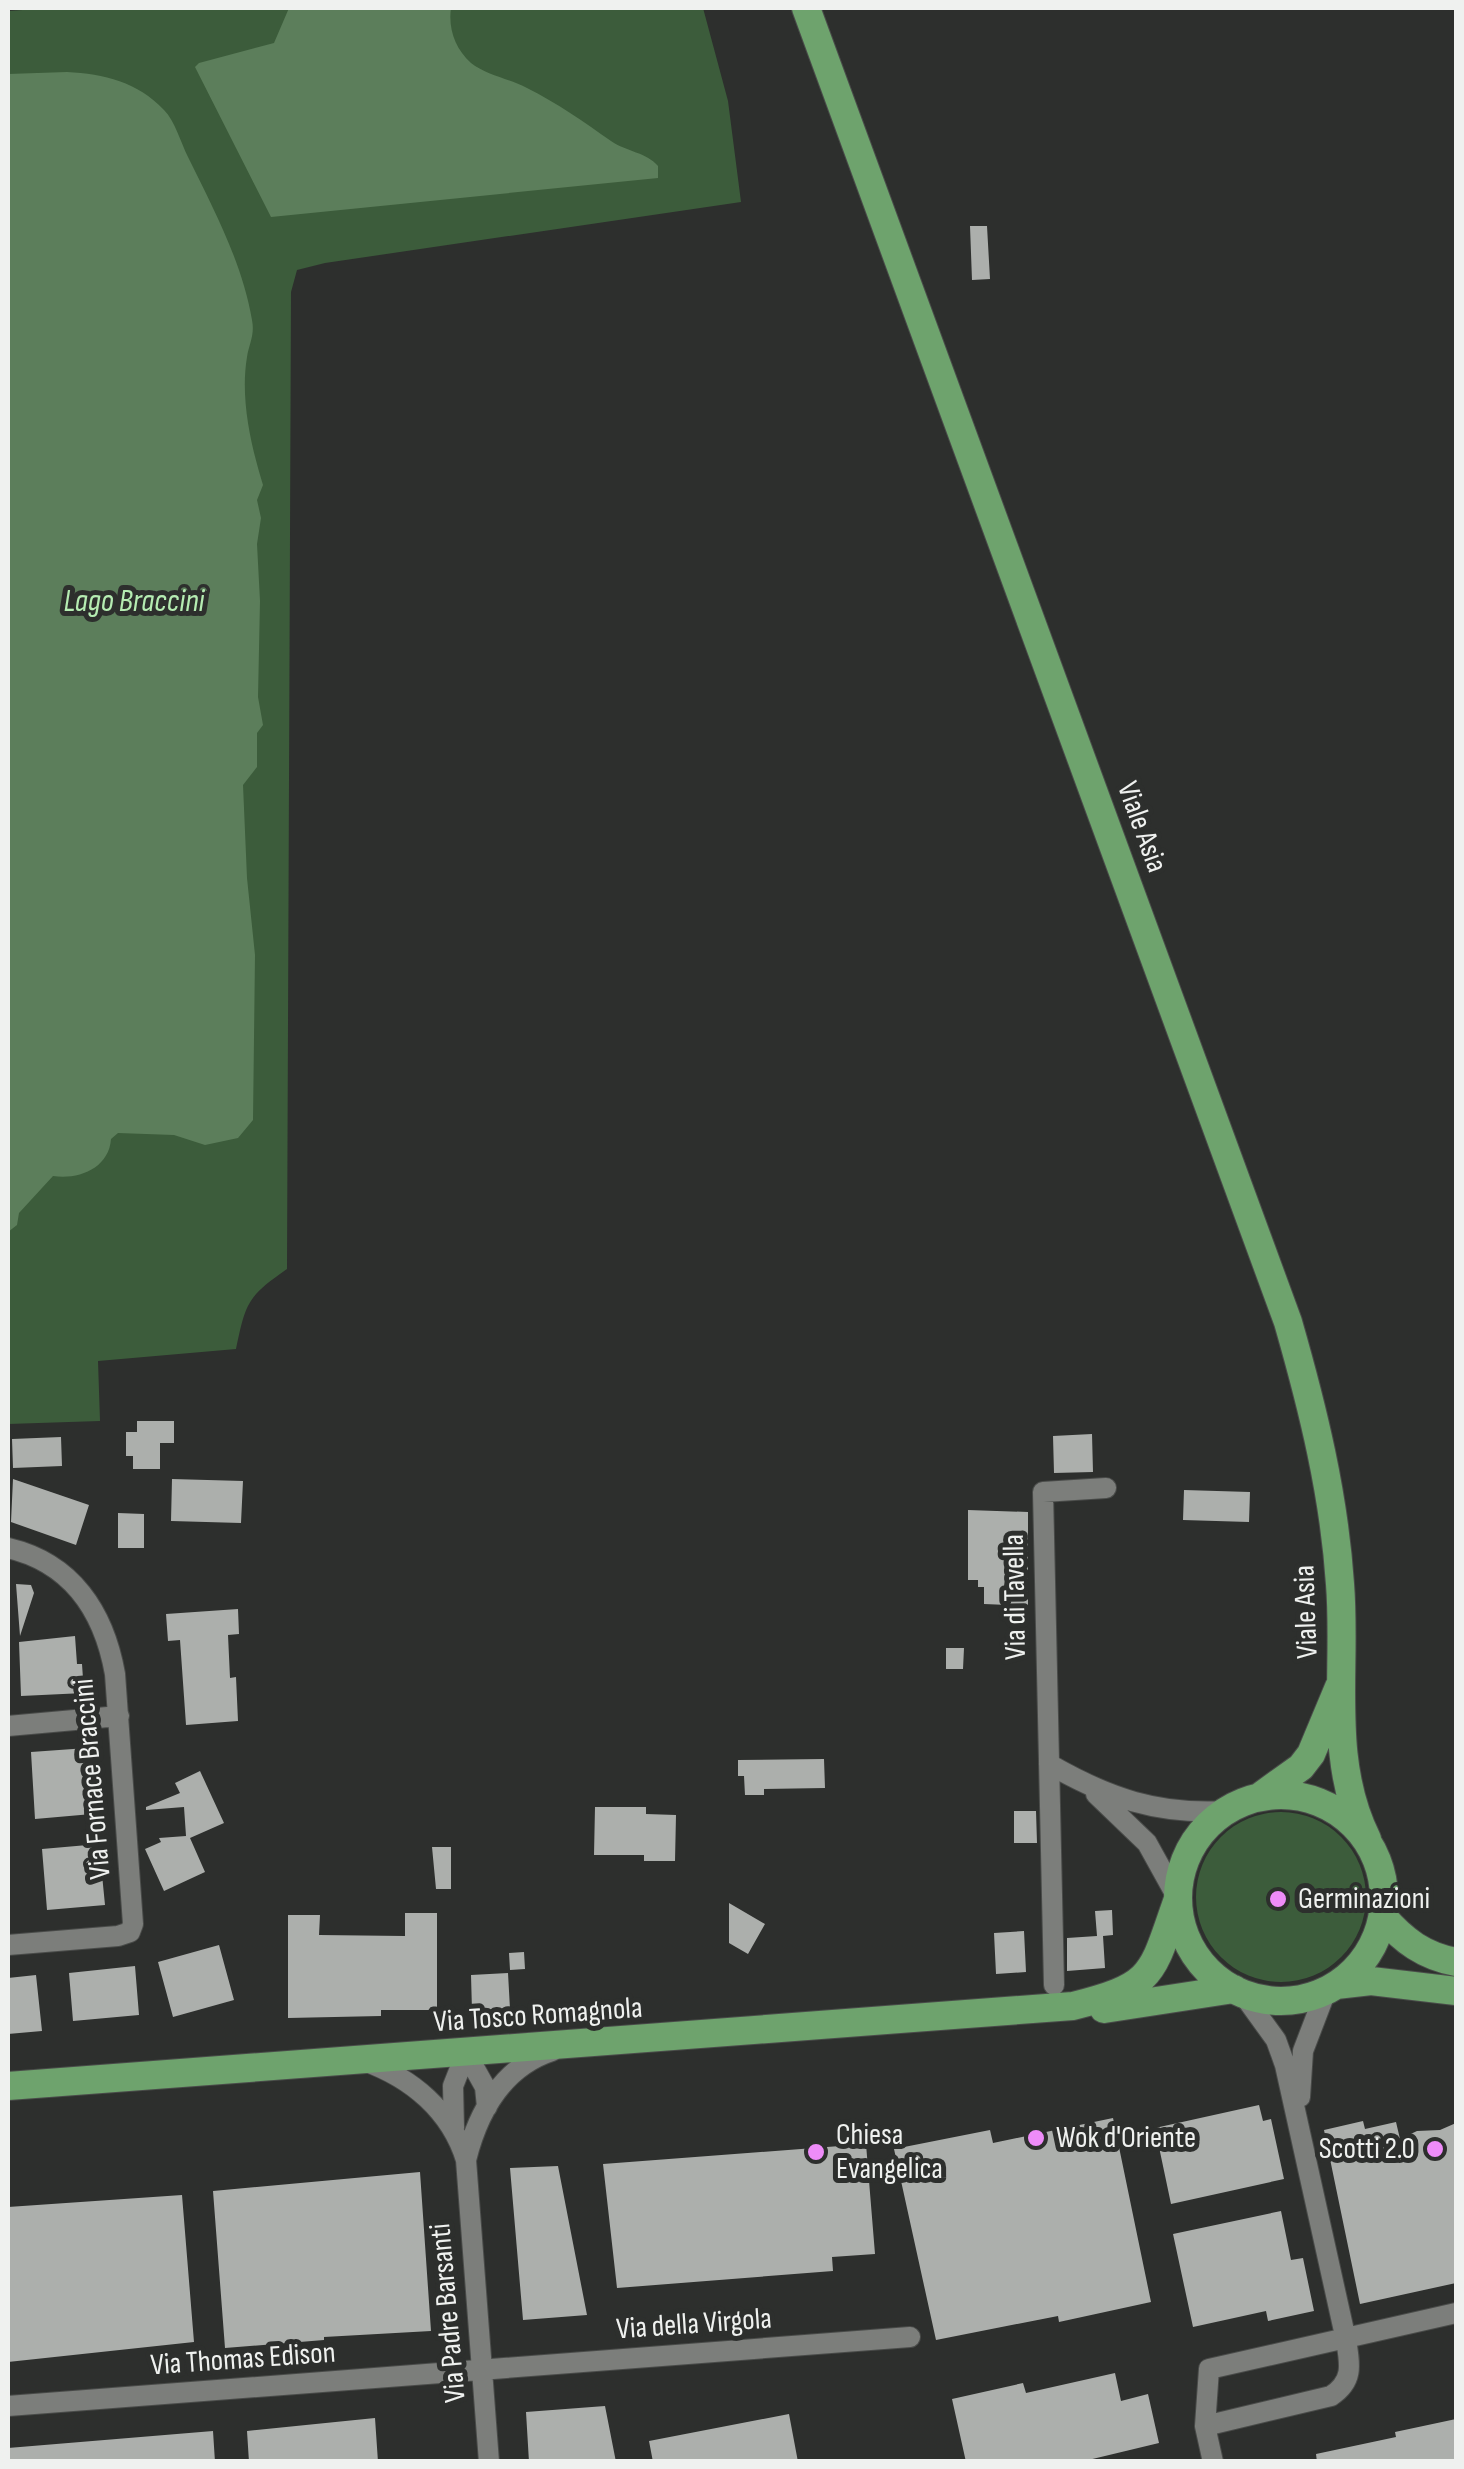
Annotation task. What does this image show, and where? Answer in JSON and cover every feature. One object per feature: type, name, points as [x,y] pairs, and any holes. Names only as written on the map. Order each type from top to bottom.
[{"type":"main road","name":"Viale Asia","points":[[806,8],[1288,1322],[1315,1416],[1328,1482],[1341,1598],[1345,1778],[1367,1839]]},
{"type":"main road","points":[[1340,1686],[1311,1754],[1301,1767],[1259,1797],[1212,1821],[1190,1848],[1178,1899],[1190,1947],[1214,1976],[1238,1991],[1276,2000],[1310,1997],[1330,1988],[1371,1981],[1456,1992]]},
{"type":"main road","points":[[1259,1797],[1294,1795],[1327,1805],[1356,1825],[1381,1868],[1383,1917],[1366,1956],[1330,1988]]},
{"type":"main road","name":"Via Tosco Romagnola","points":[[8,2086],[570,2046],[1063,1996],[1120,1994],[1149,1973],[1160,1955],[1178,1899]]},
{"type":"main road","points":[[1383,1917],[1411,1945],[1456,1962]]},
{"type":"main road","name":"Via Tosco Romagnola","points":[[1063,1996],[1114,2009],[1238,1991]]},
{"type":"street","name":"Via di Tavella","points":[[1063,1996],[1049,1764],[1043,1492],[1106,1488]]},
{"type":"street","name":"Via Fornace Braccini","points":[[8,1548],[56,1568],[87,1598],[111,1652],[119,1716],[131,1929],[118,1936],[8,1945]]},
{"type":"street","points":[[8,1726],[119,1716]]},
{"type":"street","points":[[1049,1764],[1087,1786],[1147,1807],[1171,1812],[1226,1811]]},
{"type":"street","points":[[1087,1786],[1147,1843],[1178,1899]]},
{"type":"street","points":[[1300,2124],[1303,2051],[1313,2016],[1330,1988]]},
{"type":"street","points":[[1205,2426],[1331,2396],[1349,2377],[1346,2340],[1300,2124],[1276,2040],[1238,1991]]},
{"type":"street","name":"Via Padre Barsanti","points":[[466,2160],[486,2107],[504,2081],[543,2054],[570,2046]]},
{"type":"street","points":[[466,2053],[485,2087],[486,2107]]},
{"type":"street","name":"Via Padre Barsanti","points":[[454,2129],[453,2086],[466,2053]]},
{"type":"street","name":"Via Padre Barsanti","points":[[361,2060],[394,2074],[424,2094],[454,2129],[466,2160],[489,2462]]},
{"type":"street","points":[[1212,2462],[1205,2426],[1209,2369],[1456,2313]]},
{"type":"street","name":"Via della Virgola","points":[[483,2370],[910,2337]]},
{"type":"street","name":"Via Thomas Edison","points":[[8,2406],[483,2370]]},
{"type":"shaded area","points":[[703,8],[728,101],[741,202],[297,270],[291,292],[287,1269],[250,1302],[236,1349],[98,1361],[100,1421],[8,1424],[8,11]]},
{"type":"shaded area","points":[[1281,1812],[1314,1818],[1341,1837],[1360,1864],[1366,1897],[1360,1930],[1341,1957],[1314,1976],[1281,1982],[1248,1976],[1221,1957],[1202,1930],[1196,1897],[1202,1864],[1221,1837],[1248,1818]]},
{"type":"water","points":[[289,8],[451,8],[454,38],[471,63],[538,94],[617,145],[648,158],[658,166],[658,178],[271,217],[195,67],[274,43]]},
{"type":"water","name":"Lago Braccini","points":[[67,72],[132,86],[168,115],[226,237],[252,320],[245,373],[246,406],[263,485],[257,500],[261,518],[257,544],[258,697],[263,725],[257,733],[257,767],[243,785],[255,955],[253,1120],[238,1138],[205,1145],[174,1135],[118,1133],[99,1165],[82,1174],[53,1176],[19,1213],[17,1225],[8,1232],[8,74]]},
{"type":"building","points":[[970,226],[987,226],[990,279],[972,280]]},
{"type":"building","points":[[137,1421],[174,1421],[174,1443],[160,1443],[160,1469],[133,1469],[133,1456],[126,1456],[126,1432],[137,1432]]},
{"type":"building","points":[[1092,1434],[1093,1472],[1054,1473],[1053,1436]]},
{"type":"building","points":[[61,1437],[62,1466],[13,1468],[12,1439]]},
{"type":"building","points":[[13,1479],[89,1505],[76,1545],[11,1522]]},
{"type":"building","points":[[172,1479],[243,1481],[241,1523],[171,1521]]},
{"type":"building","points":[[1184,1490],[1250,1492],[1249,1522],[1183,1520]]},
{"type":"building","points":[[968,1510],[1028,1512],[1028,1625],[1008,1625],[1008,1605],[984,1604],[984,1587],[978,1587],[978,1580],[968,1580]]},
{"type":"building","points":[[118,1513],[144,1514],[144,1548],[118,1548]]},
{"type":"building","points":[[16,1584],[31,1585],[34,1593],[20,1636]]},
{"type":"building","points":[[238,1609],[239,1634],[228,1635],[230,1678],[236,1677],[238,1721],[186,1725],[180,1640],[168,1641],[166,1614]]},
{"type":"building","points":[[75,1636],[84,1693],[21,1696],[19,1642]]},
{"type":"building","points":[[946,1648],[964,1648],[963,1669],[946,1669]]},
{"type":"building","points":[[87,1748],[92,1814],[35,1819],[31,1752]]},
{"type":"building","points":[[824,1759],[825,1788],[764,1789],[764,1795],[745,1795],[744,1776],[738,1776],[738,1760]]},
{"type":"building","points":[[200,1771],[224,1823],[190,1838],[205,1872],[164,1891],[145,1849],[161,1842],[159,1838],[186,1836],[184,1807],[146,1807],[180,1793],[175,1783]]},
{"type":"building","points":[[595,1807],[646,1807],[646,1814],[676,1815],[675,1861],[644,1861],[644,1855],[594,1855]]},
{"type":"building","points":[[1014,1811],[1036,1811],[1037,1843],[1014,1843]]},
{"type":"building","points":[[99,1844],[105,1905],[47,1910],[42,1849]]},
{"type":"building","points":[[432,1847],[451,1847],[451,1889],[436,1889]]},
{"type":"building","points":[[729,1903],[765,1924],[748,1954],[729,1943]]},
{"type":"building","points":[[1112,1910],[1113,1935],[1103,1936],[1105,1968],[1067,1971],[1067,1938],[1097,1936],[1095,1911]]},
{"type":"building","points":[[405,1913],[437,1913],[437,2010],[381,2010],[381,2016],[288,2018],[288,1915],[320,1915],[319,1935],[405,1936]]},
{"type":"building","points":[[1024,1931],[1026,1972],[996,1974],[994,1933]]},
{"type":"building","points":[[219,1945],[234,2000],[173,2017],[158,1962]]},
{"type":"building","points":[[524,1952],[525,1969],[510,1970],[509,1953]]},
{"type":"building","points":[[135,1966],[139,2015],[73,2021],[69,1973]]},
{"type":"building","points":[[508,1973],[510,2009],[472,2011],[471,1975]]},
{"type":"building","points":[[36,1975],[42,2031],[8,2034],[8,1978]]},
{"type":"building","points":[[1259,2105],[1263,2121],[1271,2119],[1284,2179],[1171,2204],[1155,2128]]},
{"type":"building","points":[[1113,2118],[1151,2302],[1059,2322],[1058,2316],[936,2340],[894,2149],[990,2130],[993,2143]]},
{"type":"building","points":[[1363,2121],[1365,2129],[1396,2122],[1400,2139],[1417,2131],[1440,2130],[1456,2123],[1456,2283],[1360,2304],[1324,2130]]},
{"type":"building","points":[[866,2144],[875,2254],[832,2257],[833,2271],[617,2288],[603,2164]]},
{"type":"building","points":[[558,2166],[587,2315],[523,2320],[510,2168]]},
{"type":"building","points":[[420,2172],[431,2331],[225,2348],[213,2191]]},
{"type":"building","points":[[182,2195],[194,2342],[8,2362],[8,2207]]},
{"type":"building","points":[[1281,2211],[1291,2260],[1303,2258],[1314,2311],[1268,2321],[1266,2311],[1193,2327],[1173,2234]]},
{"type":"building","points":[[1115,2373],[1121,2401],[1148,2394],[1159,2443],[1080,2462],[966,2462],[952,2399],[1023,2383],[1026,2393]]},
{"type":"building","points":[[605,2406],[616,2462],[529,2462],[526,2412]]},
{"type":"building","points":[[789,2414],[798,2462],[653,2462],[649,2441]]},
{"type":"building","points":[[375,2418],[378,2462],[249,2462],[247,2431]]},
{"type":"building","points":[[1456,2419],[1456,2462],[1317,2462],[1316,2454]]},
{"type":"building","points":[[213,2431],[215,2462],[8,2462],[8,2448]]},
{"type":"place","name":"Germinazioni","points":[[1278,1899]]},
{"type":"place","name":"Wok d'Oriente","points":[[1036,2138]]},
{"type":"place","name":"Scotti 2.0","points":[[1435,2149]]},
{"type":"place","name":"Chiesa Evangelica","points":[[816,2152]]}]
